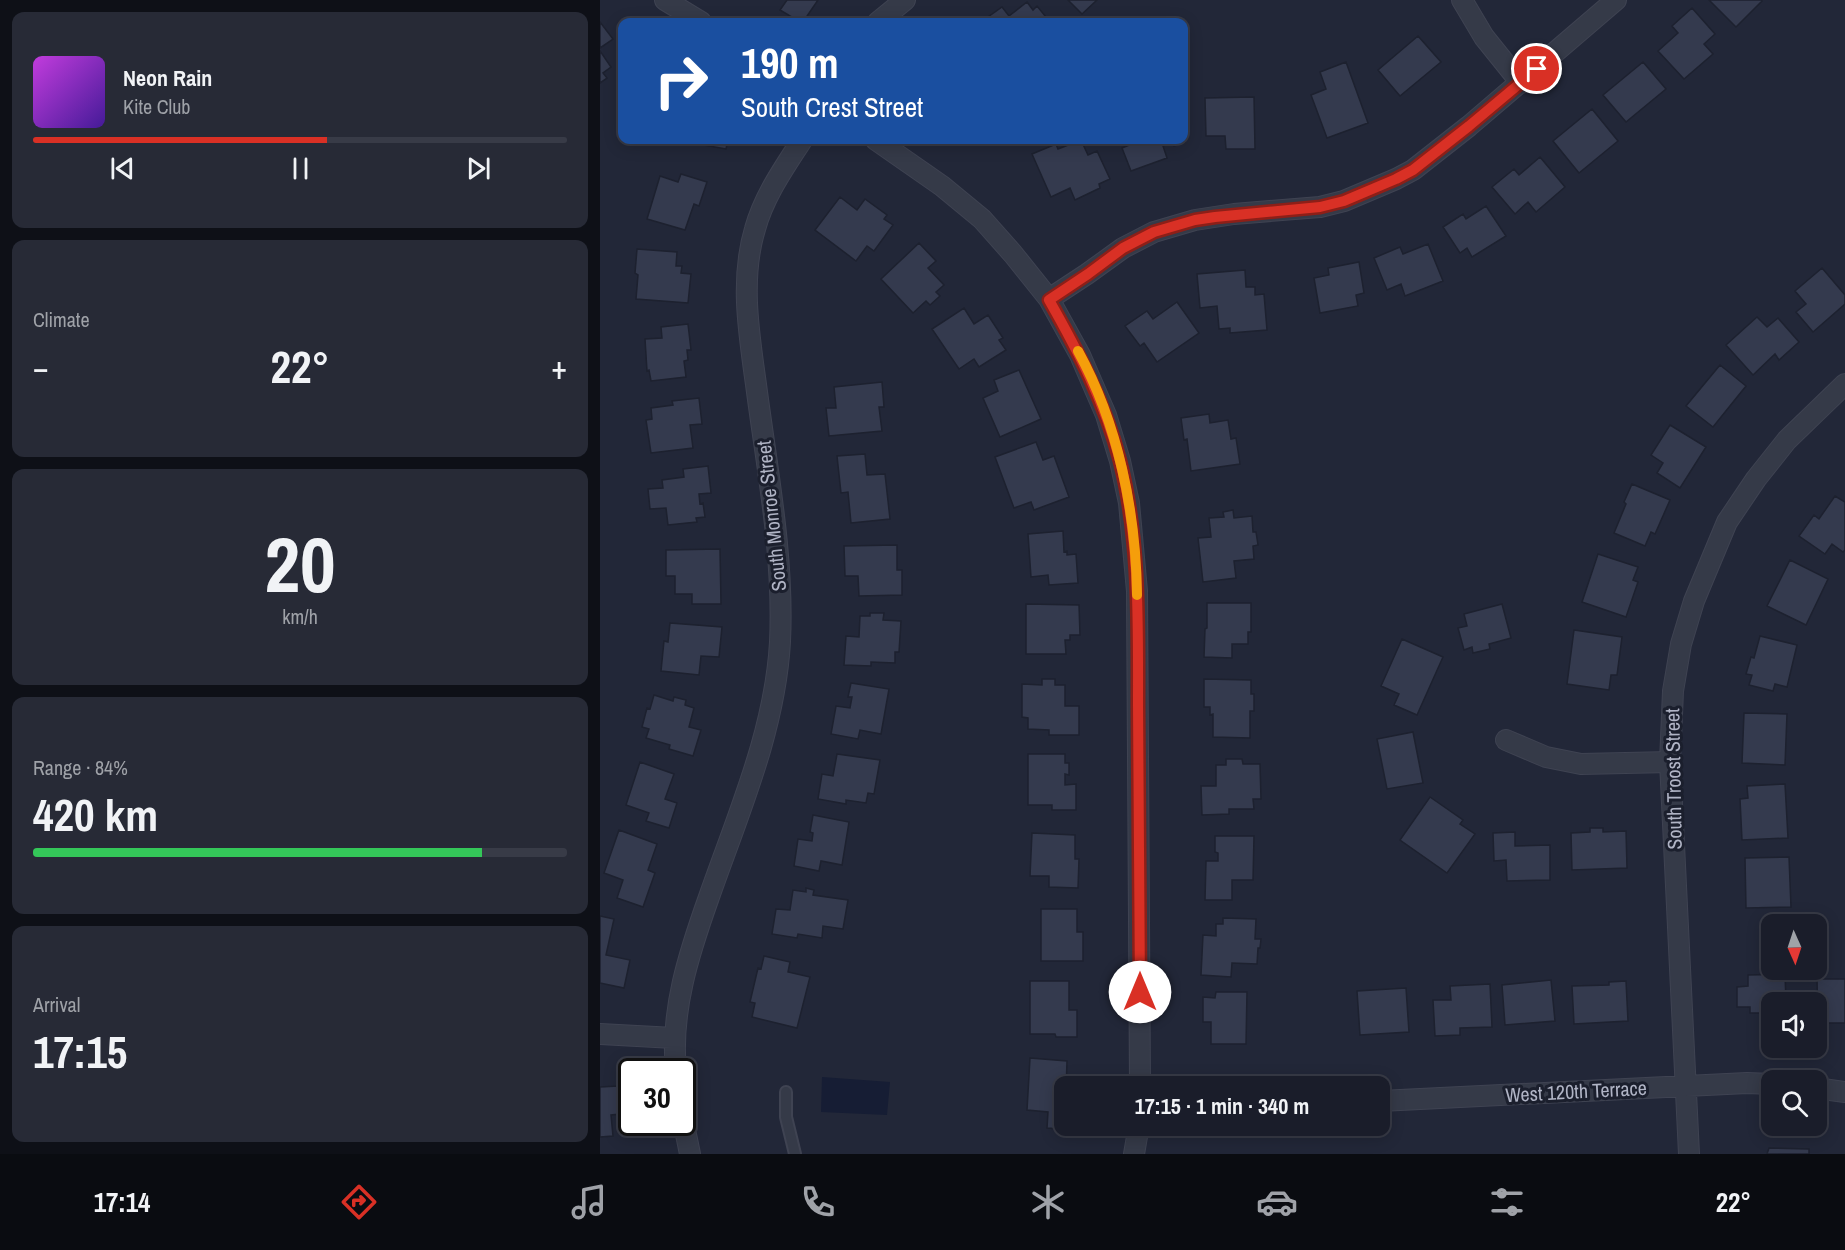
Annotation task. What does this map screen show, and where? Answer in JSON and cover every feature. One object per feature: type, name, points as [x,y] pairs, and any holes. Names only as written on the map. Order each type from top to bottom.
[{"type":"street","points":[[665,0],[694,18]]},
{"type":"street","points":[[883,18],[905,0]]},
{"type":"street","points":[[1462,0],[1484,37],[1521,83]]},
{"type":"street","points":[[1049,300],[1123,248],[1154,232],[1195,220],[1224,215],[1320,207],[1344,201],[1396,179],[1413,170],[1469,126],[1616,0]]},
{"type":"street","name":"South Monroe Street","points":[[675,1058],[674,1038],[681,985],[764,741],[773,698],[780,642],[780,567],[747,316],[748,266],[755,229],[770,191],[799,144]]},
{"type":"street","points":[[882,144],[942,186],[982,219],[1049,300],[1080,355],[1106,415],[1122,472],[1129,503],[1134,546],[1137,603],[1140,1076]]},
{"type":"street","name":"South Troost Street","points":[[1689,1154],[1670,762],[1673,691],[1681,644],[1698,590],[1727,522],[1756,479],[1787,440],[1845,384]]},
{"type":"street","points":[[1506,740],[1546,757],[1581,764],[1670,762]]},
{"type":"street","points":[[600,1034],[674,1038]]},
{"type":"street","name":"West 120th Terrace","points":[[1390,1100],[1686,1085],[1761,1084]]},
{"type":"street","points":[[1827,1090],[1845,1092]]},
{"type":"street","points":[[686,1136],[690,1154]]},
{"type":"street","points":[[1134,1154],[1137,1136]]},
{"type":"lane","points":[[786,1092],[786,1117],[795,1154]]},
{"type":"water","points":[[822,1077],[890,1082],[887,1115],[821,1112]]},
{"type":"building","points":[[787,0],[818,0],[806,18],[793,18],[780,10]]},
{"type":"building","points":[[1068,0],[1097,0],[1082,14]]},
{"type":"building","points":[[1709,0],[1761,0],[1762,1],[1736,27]]},
{"type":"building","points":[[1027,2],[1033,10],[1037,6],[1046,17],[987,18],[1002,7],[1009,16]]},
{"type":"building","points":[[1692,8],[1715,34],[1704,44],[1713,54],[1684,79],[1658,51],[1678,33],[1672,26]]},
{"type":"building","points":[[600,22],[613,39],[600,48]]},
{"type":"building","points":[[1418,36],[1441,62],[1400,96],[1378,70]]},
{"type":"building","points":[[600,51],[611,67],[603,73],[607,78],[600,83]]},
{"type":"building","points":[[1346,62],[1368,123],[1327,138],[1311,95],[1326,89],[1320,72]]},
{"type":"building","points":[[1643,62],[1666,89],[1626,122],[1603,95]]},
{"type":"building","points":[[1254,97],[1255,149],[1226,149],[1225,136],[1206,136],[1205,98]]},
{"type":"building","points":[[1592,109],[1618,141],[1579,173],[1553,141]]},
{"type":"building","points":[[698,144],[727,144],[726,149]]},
{"type":"building","points":[[1056,144],[1058,149],[1071,144],[1083,144],[1088,155],[1097,151],[1110,179],[1099,184],[1100,188],[1075,200],[1070,188],[1051,197],[1032,154]]},
{"type":"building","points":[[1132,144],[1168,144],[1163,146],[1167,158],[1131,171],[1122,148]]},
{"type":"building","points":[[1540,157],[1565,187],[1536,212],[1528,202],[1515,214],[1492,187],[1514,169],[1519,175]]},
{"type":"building","points":[[681,174],[707,182],[699,206],[694,204],[685,230],[647,219],[660,176],[678,182]]},
{"type":"building","points":[[840,197],[857,210],[865,199],[887,215],[884,219],[893,225],[874,251],[867,246],[856,261],[815,230]]},
{"type":"building","points":[[1486,206],[1506,236],[1472,257],[1467,248],[1460,253],[1443,227],[1463,214],[1466,219]]},
{"type":"building","points":[[919,243],[936,261],[928,268],[944,285],[936,292],[940,296],[930,305],[926,301],[913,313],[881,279]]},
{"type":"building","points":[[1428,244],[1443,281],[1405,296],[1401,284],[1387,290],[1374,258],[1400,247],[1403,254]]},
{"type":"building","points":[[637,249],[677,252],[676,266],[682,266],[681,273],[691,274],[688,303],[636,299]]},
{"type":"building","points":[[1359,262],[1364,293],[1356,295],[1358,306],[1320,313],[1314,278],[1329,275],[1328,268]]},
{"type":"building","points":[[1822,268],[1845,295],[1845,304],[1813,332],[1796,312],[1806,304],[1795,291]]},
{"type":"building","points":[[1245,270],[1246,287],[1255,287],[1255,295],[1264,294],[1267,330],[1230,333],[1230,328],[1219,329],[1217,306],[1200,308],[1197,274]]},
{"type":"building","points":[[1177,302],[1199,333],[1157,362],[1144,343],[1140,346],[1125,326],[1147,311],[1153,319]]},
{"type":"building","points":[[964,308],[974,324],[988,315],[1003,338],[999,340],[1006,350],[979,367],[974,359],[959,369],[932,329]]},
{"type":"building","points":[[1757,317],[1767,327],[1778,318],[1799,342],[1779,360],[1775,354],[1753,375],[1726,345]]},
{"type":"building","points":[[688,324],[691,350],[687,350],[688,360],[684,361],[686,377],[651,381],[649,370],[647,371],[645,339],[662,338],[661,327]]},
{"type":"building","points":[[1720,365],[1746,386],[1713,427],[1686,406]]},
{"type":"building","points":[[1019,370],[1041,419],[1000,437],[983,398],[998,391],[994,380]]},
{"type":"building","points":[[882,382],[884,407],[879,407],[882,431],[829,436],[826,408],[836,408],[834,387]]},
{"type":"building","points":[[699,398],[702,424],[690,425],[693,448],[651,453],[646,420],[652,419],[651,408],[673,405],[672,401]]},
{"type":"building","points":[[1209,414],[1210,423],[1228,420],[1231,439],[1236,438],[1240,464],[1191,471],[1187,439],[1184,440],[1181,418]]},
{"type":"building","points":[[1670,425],[1706,447],[1680,488],[1657,473],[1663,463],[1651,455]]},
{"type":"building","points":[[1036,442],[1043,460],[1054,456],[1069,497],[1034,510],[1031,502],[1014,508],[995,457]]},
{"type":"building","points":[[865,454],[867,475],[885,474],[890,519],[851,523],[848,492],[841,493],[837,456]]},
{"type":"building","points":[[708,466],[711,493],[699,494],[705,517],[696,518],[697,522],[668,525],[666,508],[650,509],[648,489],[663,488],[662,480],[684,477],[683,469]]},
{"type":"building","points":[[1632,484],[1670,500],[1655,534],[1651,532],[1645,546],[1614,533]]},
{"type":"building","points":[[1835,496],[1845,502],[1845,550],[1843,552],[1832,544],[1825,554],[1799,536],[1814,515],[1819,519]]},
{"type":"building","points":[[1233,510],[1234,518],[1252,516],[1253,532],[1256,532],[1258,545],[1253,546],[1254,559],[1234,561],[1236,578],[1203,582],[1198,538],[1211,537],[1209,518],[1224,517],[1223,512]]},
{"type":"building","points":[[1063,531],[1064,552],[1067,551],[1067,555],[1076,554],[1078,583],[1049,585],[1048,575],[1031,577],[1028,534]]},
{"type":"building","points":[[897,545],[897,570],[902,570],[902,595],[859,596],[858,576],[845,576],[844,546]]},
{"type":"building","points":[[720,549],[721,604],[692,604],[692,594],[675,594],[675,576],[666,576],[666,550]]},
{"type":"building","points":[[1598,554],[1638,567],[1633,580],[1638,582],[1626,617],[1582,602]]},
{"type":"building","points":[[1790,560],[1828,579],[1806,625],[1767,606]]},
{"type":"building","points":[[1207,603],[1251,603],[1251,632],[1248,632],[1248,644],[1232,644],[1232,658],[1204,657]]},
{"type":"building","points":[[1026,604],[1079,605],[1080,635],[1070,635],[1070,640],[1065,640],[1066,654],[1026,654]]},
{"type":"building","points":[[1502,604],[1511,638],[1489,644],[1490,649],[1473,653],[1472,647],[1464,650],[1458,628],[1467,626],[1464,614]]},
{"type":"building","points":[[870,613],[884,613],[883,620],[901,621],[899,652],[895,652],[895,663],[871,662],[871,666],[844,665],[846,636],[859,637],[860,616],[870,616]]},
{"type":"building","points":[[670,623],[722,627],[719,657],[701,656],[699,675],[661,671],[664,641],[668,642]]},
{"type":"building","points":[[1574,630],[1622,637],[1617,675],[1611,675],[1609,690],[1567,684]]},
{"type":"building","points":[[1760,636],[1797,645],[1787,687],[1775,684],[1773,691],[1749,685],[1752,675],[1746,674],[1751,657],[1754,658]]},
{"type":"building","points":[[1402,639],[1443,657],[1417,715],[1394,705],[1399,694],[1381,686]]},
{"type":"building","points":[[1042,679],[1055,679],[1055,685],[1065,685],[1065,706],[1079,706],[1079,735],[1049,735],[1049,730],[1028,729],[1028,718],[1022,717],[1022,684],[1042,685]]},
{"type":"building","points":[[1204,679],[1251,680],[1254,711],[1250,711],[1250,738],[1213,737],[1213,714],[1210,715],[1210,707],[1204,707]]},
{"type":"building","points":[[851,683],[889,689],[881,734],[860,730],[858,739],[831,734],[836,706],[850,708],[852,697],[848,697]]},
{"type":"building","points":[[654,695],[673,701],[674,697],[686,700],[685,705],[694,708],[689,727],[701,730],[693,756],[669,749],[670,745],[646,738],[649,729],[642,727],[647,708],[650,709]]},
{"type":"building","points":[[1744,713],[1787,714],[1785,765],[1742,763]]},
{"type":"building","points":[[1413,732],[1423,783],[1387,789],[1377,739]]},
{"type":"building","points":[[837,754],[880,760],[874,794],[868,793],[866,803],[846,800],[846,804],[818,799],[822,774],[833,776]]},
{"type":"building","points":[[1028,754],[1065,754],[1065,763],[1069,763],[1069,775],[1065,774],[1065,785],[1076,784],[1076,810],[1052,810],[1052,805],[1028,805]]},
{"type":"building","points":[[1226,759],[1242,759],[1243,764],[1260,764],[1261,799],[1253,799],[1254,809],[1229,809],[1229,814],[1202,815],[1201,786],[1216,786],[1216,765],[1226,765]]},
{"type":"building","points":[[640,762],[674,774],[665,799],[677,803],[669,828],[646,821],[649,813],[626,805]]},
{"type":"building","points":[[1785,784],[1788,838],[1742,840],[1740,799],[1748,798],[1747,786]]},
{"type":"building","points":[[1430,797],[1463,820],[1460,824],[1475,834],[1447,873],[1400,840]]},
{"type":"building","points":[[813,815],[849,822],[842,865],[821,861],[819,871],[794,866],[798,839],[812,841],[813,833],[810,832]]},
{"type":"building","points":[[1590,828],[1603,828],[1603,832],[1626,831],[1627,868],[1572,870],[1571,833],[1590,832]]},
{"type":"building","points":[[619,830],[657,844],[648,870],[655,873],[643,907],[617,898],[623,880],[604,873]]},
{"type":"building","points":[[1515,832],[1515,846],[1550,845],[1550,880],[1507,881],[1506,860],[1494,861],[1493,833]]},
{"type":"building","points":[[1032,833],[1075,835],[1075,859],[1079,859],[1078,888],[1049,887],[1049,876],[1030,876]]},
{"type":"building","points":[[1215,836],[1254,836],[1253,880],[1232,880],[1232,900],[1205,900],[1206,861],[1218,861],[1218,853],[1215,852]]},
{"type":"building","points":[[1789,857],[1791,907],[1746,908],[1745,858]]},
{"type":"building","points":[[806,888],[814,890],[813,895],[848,900],[843,929],[823,926],[822,938],[798,934],[797,938],[772,934],[776,909],[790,910],[793,890],[806,892]]},
{"type":"building","points":[[1041,909],[1077,909],[1077,932],[1083,932],[1083,961],[1041,961]]},
{"type":"building","points":[[600,916],[614,919],[606,955],[630,960],[624,988],[600,983]]},
{"type":"building","points":[[1223,918],[1256,919],[1255,939],[1261,939],[1257,964],[1232,963],[1231,977],[1201,975],[1203,935],[1216,936],[1216,924],[1223,924]]},
{"type":"building","points":[[764,956],[790,962],[788,972],[810,977],[797,1028],[752,1017],[755,1003],[750,1002],[758,968],[761,969]]},
{"type":"building","points":[[1748,975],[1761,975],[1761,980],[1785,980],[1786,992],[1761,992],[1761,1013],[1750,1013],[1750,1007],[1737,1007],[1737,987],[1748,986]]},
{"type":"building","points":[[1845,979],[1845,1023],[1827,1023],[1827,992],[1817,992],[1817,980]]},
{"type":"building","points":[[1551,980],[1555,1021],[1505,1025],[1502,985]]},
{"type":"building","points":[[1030,981],[1069,981],[1069,1010],[1077,1010],[1077,1037],[1030,1034]]},
{"type":"building","points":[[1626,981],[1628,1021],[1574,1024],[1572,986],[1609,985],[1609,982]]},
{"type":"building","points":[[1490,984],[1492,1027],[1460,1028],[1460,1035],[1435,1036],[1433,1000],[1451,1000],[1450,986]]},
{"type":"building","points":[[1406,988],[1409,1032],[1360,1035],[1357,991]]},
{"type":"building","points":[[1216,992],[1247,992],[1246,1044],[1211,1044],[1211,1022],[1203,1022],[1203,997],[1215,998]]},
{"type":"building","points":[[1030,1058],[1067,1061],[1067,1076],[1054,1076],[1054,1128],[1047,1128],[1048,1112],[1027,1110]]},
{"type":"building","points":[[618,1086],[618,1114],[611,1115],[613,1136],[600,1137],[600,1087]]},
{"type":"building","points":[[1769,1148],[1809,1149],[1809,1154],[1767,1154]]},
{"type":"slow traffic","points":[[1078,351],[1106,415],[1120,461],[1129,503],[1137,595]]},
{"type":"route","points":[[1140,992],[1137,591],[1129,503],[1120,461],[1106,415],[1080,355],[1049,300],[1123,248],[1154,232],[1195,220],[1234,214],[1320,207],[1344,201],[1396,179],[1413,170],[1537,69]]}]
